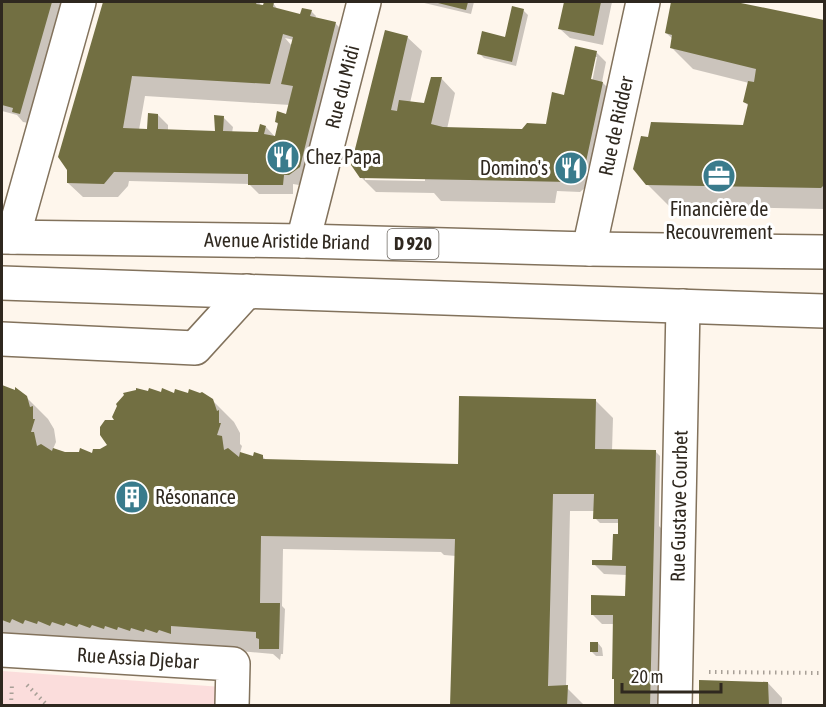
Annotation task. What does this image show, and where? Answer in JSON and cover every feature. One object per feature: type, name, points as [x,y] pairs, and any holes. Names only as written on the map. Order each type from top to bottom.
[{"type":"street","points":[[7,237],[79,2]]},
{"type":"street","name":"Rue du Midi","points":[[303,241],[364,2]]},
{"type":"street","name":"Rue de Ridder","points":[[589,249],[643,2]]},
{"type":"street","name":"Avenue Aristide Briand","points":[[7,237],[825,252]]},
{"type":"street","points":[[2,283],[825,311]]},
{"type":"street","points":[[2,339],[195,348],[247,291]]},
{"type":"street","name":"Rue Gustave Courbet","points":[[675,705],[683,306]]},
{"type":"street","name":"Rue Assia Djebar","points":[[7,664],[232,664],[231,705]]},
{"type":"path","points":[[7,664],[48,705]]},
{"type":"path","points":[[675,671],[825,673]]},
{"type":"shaded area","points":[[2,671],[222,687],[221,705],[2,705]]},
{"type":"building","points":[[2,2],[52,2],[20,114],[12,112],[13,108],[2,105]]},
{"type":"building","points":[[103,2],[257,2],[256,4],[263,5],[264,2],[274,2],[273,7],[300,14],[302,8],[312,10],[310,16],[336,22],[300,167],[289,175],[284,175],[283,185],[248,185],[248,174],[114,172],[104,184],[67,183],[67,170],[58,157]],"holes":[[[283,34],[293,37],[281,84],[293,86],[286,114],[277,111],[275,122],[278,123],[275,136],[264,134],[266,126],[260,124],[258,132],[223,131],[224,116],[214,115],[215,131],[158,129],[158,114],[148,113],[147,129],[123,128],[132,76],[270,84]]]},
{"type":"building","points":[[434,2],[468,2],[466,10]]},
{"type":"building","points":[[564,2],[601,2],[594,36],[558,29]]},
{"type":"building","points":[[671,2],[736,2],[824,20],[824,185],[821,188],[646,185],[633,169],[641,136],[648,137],[651,122],[743,125],[748,104],[743,102],[748,81],[754,82],[756,69],[670,48],[672,35],[665,33]]},
{"type":"building","points":[[512,6],[524,9],[512,62],[477,54],[482,31],[505,37]]},
{"type":"building","points":[[385,30],[408,36],[391,110],[397,111],[399,100],[424,103],[431,77],[442,77],[431,124],[443,127],[522,129],[527,123],[546,124],[552,92],[564,95],[575,46],[597,51],[591,79],[603,82],[584,171],[570,182],[360,178],[351,165]]},
{"type":"building","points":[[2,385],[15,390],[15,387],[27,396],[30,407],[33,406],[33,419],[35,419],[31,432],[34,432],[37,446],[41,444],[52,451],[53,448],[65,452],[79,452],[80,448],[92,453],[93,449],[100,449],[107,445],[100,435],[100,427],[105,420],[114,420],[112,417],[116,404],[124,395],[123,393],[136,390],[136,388],[148,391],[149,388],[161,392],[162,388],[174,393],[175,389],[188,393],[189,389],[202,392],[213,399],[217,411],[219,410],[219,423],[221,423],[217,435],[222,436],[224,450],[228,448],[239,457],[240,452],[253,456],[254,452],[263,455],[263,459],[458,464],[459,396],[596,399],[595,449],[656,450],[650,706],[614,706],[613,615],[591,615],[591,595],[625,596],[626,566],[592,565],[592,560],[612,560],[613,534],[618,534],[618,519],[593,519],[594,494],[553,494],[548,686],[568,685],[567,706],[450,706],[455,539],[261,536],[260,603],[280,603],[279,649],[259,649],[256,632],[171,626],[171,634],[159,630],[157,633],[145,629],[144,632],[131,628],[130,631],[118,627],[117,630],[92,625],[90,628],[79,624],[77,627],[52,622],[50,626],[38,621],[37,624],[25,620],[23,624],[12,619],[10,623],[2,620]]},
{"type":"building","points":[[590,642],[598,642],[598,652],[590,652]]},
{"type":"building","points":[[699,680],[768,682],[769,706],[699,706]]},
{"type":"place","name":"Chez Papa","points":[[283,157]]},
{"type":"place","name":"Domino's","points":[[571,168]]},
{"type":"place","name":"Financière de Recouvrement","points":[[719,176]]},
{"type":"place","name":"Résonance","points":[[132,497]]}]
